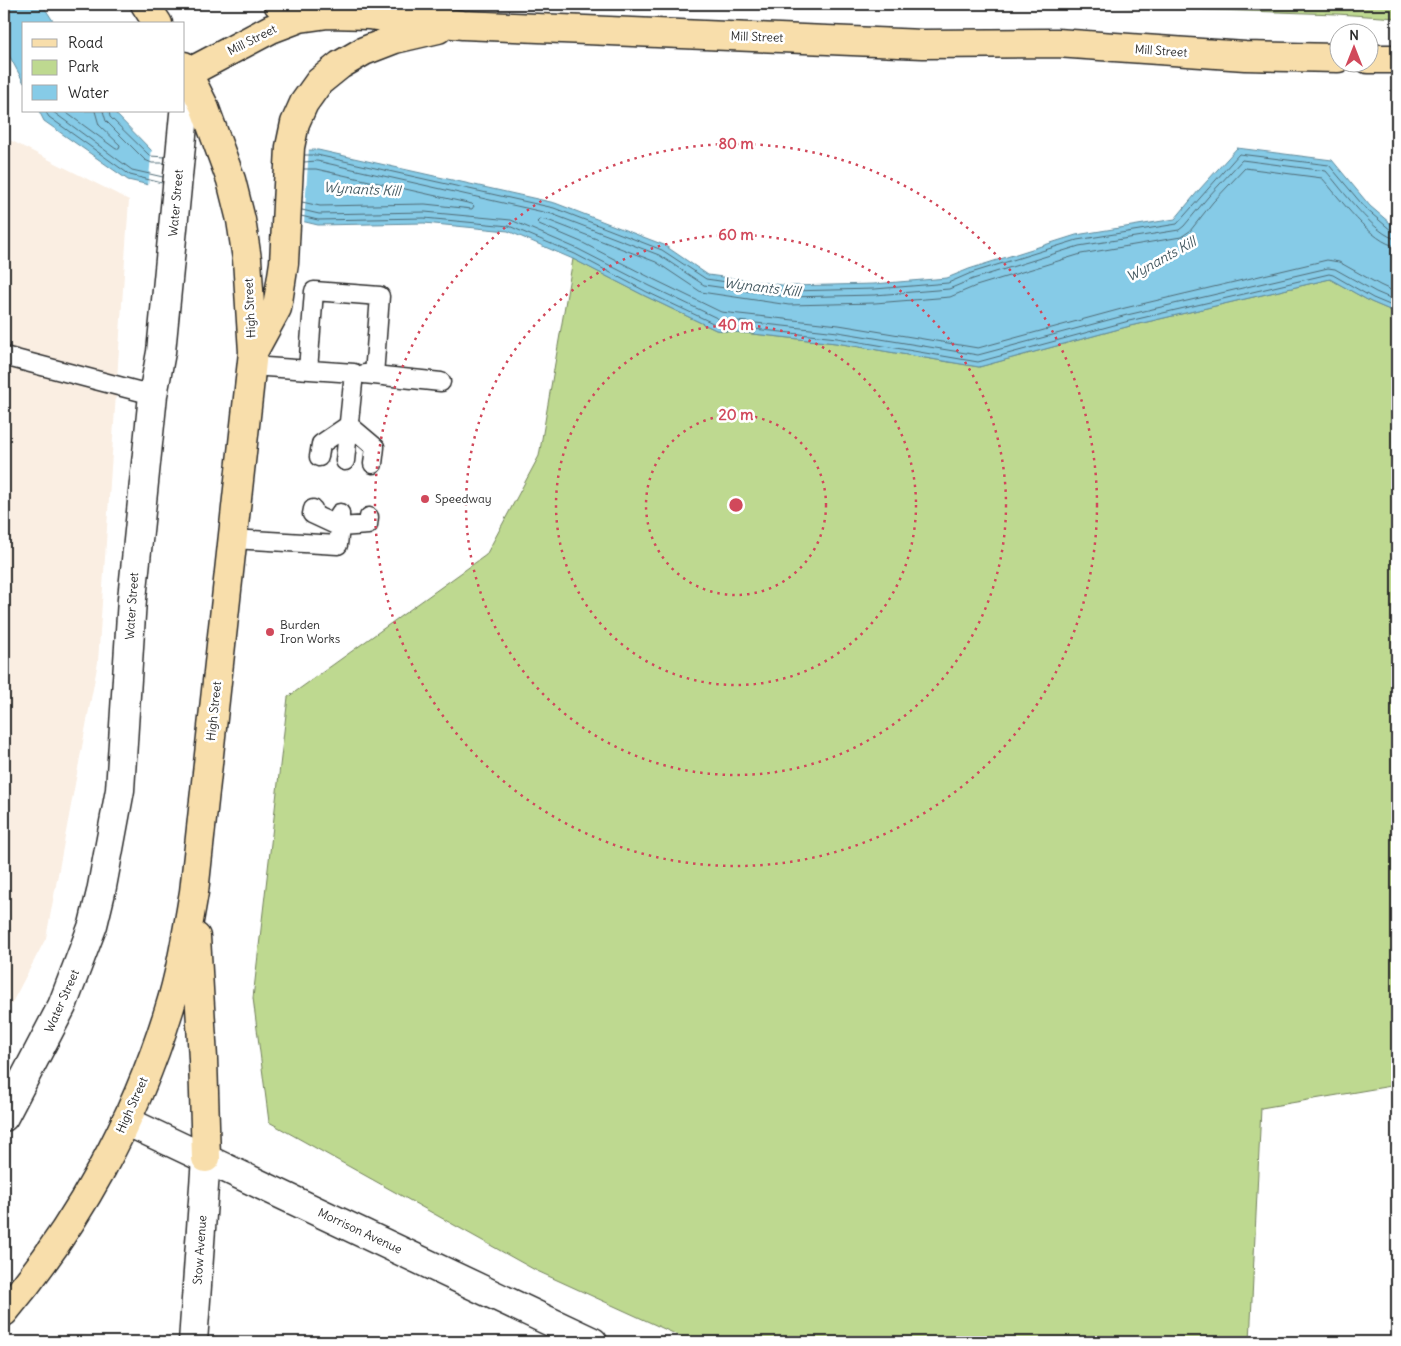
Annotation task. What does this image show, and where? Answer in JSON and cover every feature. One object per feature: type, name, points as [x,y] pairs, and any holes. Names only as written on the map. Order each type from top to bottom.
[{"type":"main road","points":[[145,4],[157,22]]},
{"type":"main road","points":[[278,4],[328,14]]},
{"type":"main road","name":"Mill Street","points":[[186,70],[271,29],[300,18],[328,14],[369,15],[463,25],[923,44],[1057,44],[1245,56],[1328,58]]},
{"type":"main road","points":[[252,359],[277,308],[284,263],[290,147],[295,123],[304,102],[319,82],[340,66],[364,52],[428,31],[463,25]]},
{"type":"main road","points":[[1378,59],[1397,59]]},
{"type":"main road","name":"High Street","points":[[4,1312],[50,1252],[89,1193],[126,1121],[148,1070],[169,1010],[184,953],[194,892],[252,359],[247,259],[241,220],[231,180],[217,139],[186,70]]},
{"type":"main road","points":[[194,892],[206,1158]]},
{"type":"street","name":"Water Street","points":[[185,85],[186,70]]},
{"type":"street","name":"Water Street","points":[[4,1118],[62,1006],[93,925],[120,790],[132,599],[153,395],[161,352],[183,112]]},
{"type":"street","name":"Morrison Avenue","points":[[126,1121],[593,1342]]},
{"type":"street","name":"Stow Avenue","points":[[193,1342],[206,1158]]},
{"type":"lane","points":[[308,370],[314,291],[380,296],[374,375]]},
{"type":"lane","points":[[4,356],[153,395]]},
{"type":"lane","points":[[252,359],[308,370],[440,382]]},
{"type":"lane","points":[[345,461],[354,373]]},
{"type":"lane","points":[[319,458],[321,444],[349,426]]},
{"type":"lane","points":[[349,426],[375,447],[373,464]]},
{"type":"lane","points":[[313,509],[312,514],[368,525],[369,516]]},
{"type":"lane","points":[[233,539],[338,545],[340,520]]},
{"type":"shaded area","points":[[4,137],[129,200],[98,662],[46,938],[4,1018]]},
{"type":"green space","points":[[1033,4],[1397,4],[1397,18],[1337,14]]},
{"type":"green space","points":[[573,259],[716,330],[836,343],[979,367],[1130,326],[1330,279],[1371,302],[1397,313],[1397,1085],[1261,1108],[1250,1342],[693,1342],[535,1270],[269,1122],[253,998],[288,697],[486,555],[539,456]]},
{"type":"water","points":[[4,4],[42,4],[54,22],[22,22],[22,79],[4,46]]},
{"type":"water","name":"Wynants Kill","points":[[40,112],[114,112],[153,152],[318,150],[555,203],[664,245],[708,275],[789,286],[874,284],[947,278],[969,269],[1076,235],[1175,219],[1237,148],[1332,160],[1370,206],[1397,229],[1397,313],[1371,302],[1330,279],[1130,326],[979,367],[836,343],[716,330],[573,259],[508,231],[424,223],[318,225],[128,180],[44,121]]},
{"type":"pier","points":[[152,147],[154,150],[309,148],[304,224],[148,187]]},
{"type":"place","name":"Speedway","points":[[425,499]]},
{"type":"place","name":"Burden Iron Works","points":[[270,632]]}]
